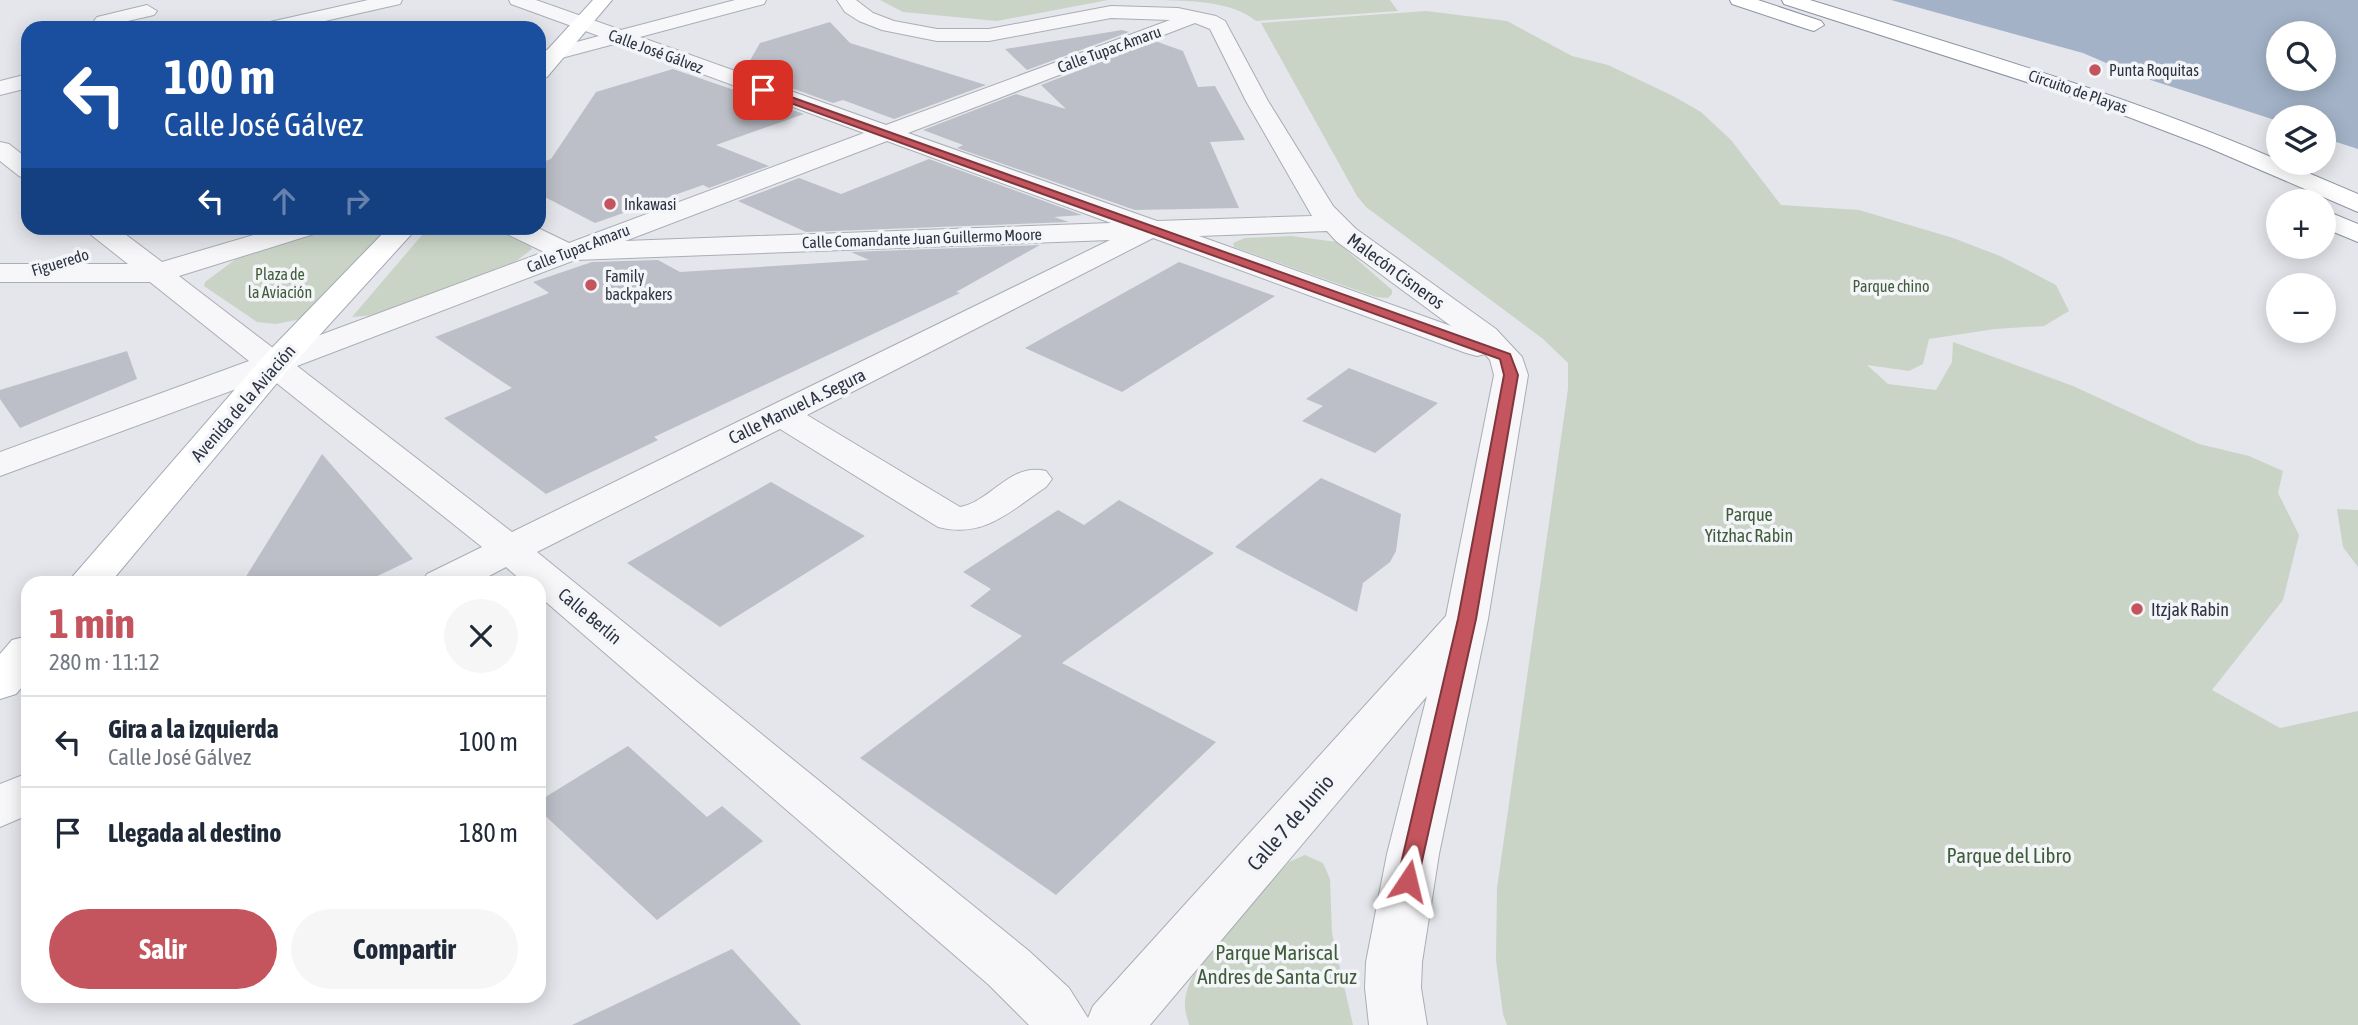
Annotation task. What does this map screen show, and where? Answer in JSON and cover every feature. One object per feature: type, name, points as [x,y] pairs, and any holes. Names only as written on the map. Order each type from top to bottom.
[{"type":"main road","points":[[547,56],[603,0]]},
{"type":"main road","name":"Circuito de Playas","points":[[1739,0],[2094,119]]},
{"type":"main road","name":"Circuito de Playas","points":[[1791,0],[2101,98],[2216,142],[2358,204]]},
{"type":"main road","points":[[2336,224],[2358,234]]},
{"type":"main road","name":"Avenida de la Aviación","points":[[93,576],[275,364],[396,235]]},
{"type":"main road","points":[[0,684],[21,659]]},
{"type":"street","points":[[299,21],[393,0]]},
{"type":"street","name":"Calle José Gálvez","points":[[518,0],[1506,356]]},
{"type":"street","points":[[547,56],[757,0]]},
{"type":"street","name":"Malecón Cisneros","points":[[846,0],[852,8],[866,17],[889,26],[961,37],[1014,32],[1111,12],[1196,17],[1218,25],[1225,34],[1257,101],[1332,223],[1485,336],[1506,356]]},
{"type":"street","points":[[104,21],[148,11]]},
{"type":"street","name":"Calle Tupac Amaru","points":[[0,465],[1196,17]]},
{"type":"street","points":[[0,88],[21,83]]},
{"type":"street","points":[[0,149],[21,166]]},
{"type":"street","name":"Calle Comandante Juan Guillermo Moore","points":[[531,235],[565,252],[1332,223]]},
{"type":"street","name":"Calle Manuel A. Segura","points":[[456,576],[1152,230]]},
{"type":"street","points":[[9,275],[158,273],[281,235]]},
{"type":"street","name":"Calle Berlín","points":[[110,236],[541,576]]},
{"type":"street","name":"Figueredo","points":[[9,275],[110,236]]},
{"type":"street","points":[[1398,1025],[1393,988],[1399,935],[1413,854],[1467,619],[1510,382],[1510,366],[1506,356]]},
{"type":"street","points":[[779,414],[952,519],[972,519],[1033,480]]},
{"type":"street","name":"Calle Berlín","points":[[546,580],[1009,968],[1049,1006],[1062,1025]]},
{"type":"street","name":"Calle 7 de Junio","points":[[1114,1025],[1467,619]]},
{"type":"street","points":[[0,807],[21,796]]},
{"type":"green space","points":[[880,0],[1108,0],[997,21],[903,12]]},
{"type":"green space","points":[[1156,0],[1390,0],[1398,11],[1256,21],[1246,14],[1221,5]]},
{"type":"green space","name":"Parque Yitzhac Rabin","points":[[1426,11],[1507,21],[1572,56],[1608,65],[1701,112],[1731,140],[1781,205],[1859,210],[1953,238],[2000,256],[2056,285],[2069,311],[2044,326],[1995,329],[1929,339],[1923,364],[1909,371],[1867,365],[1888,384],[1936,390],[1952,362],[1953,342],[2073,386],[2199,444],[2249,456],[2283,471],[2278,493],[2299,535],[2283,600],[2212,690],[2280,728],[2358,711],[2358,1025],[1507,1025],[1503,1014],[1496,960],[1497,888],[1568,389],[1568,363],[1543,339],[1366,207],[1357,196],[1261,23]]},
{"type":"green space","name":"Plaza de la Aviación","points":[[304,235],[381,235],[301,319],[276,324],[257,322],[204,286],[205,282],[240,256]]},
{"type":"green space","name":"Plaza de la Aviación","points":[[422,235],[512,235],[529,243],[532,249],[510,266],[375,315],[352,317]]},
{"type":"green space","points":[[1291,236],[1337,242],[1392,290],[1392,294],[1388,298],[1376,297],[1234,247],[1233,243],[1245,238]]},
{"type":"green space","points":[[2337,509],[2358,510],[2358,567],[2343,547]]},
{"type":"green space","name":"Parque Mariscal Andres de Santa Cruz","points":[[1305,855],[1323,863],[1330,879],[1332,933],[1353,1025],[1189,1025],[1185,1006],[1189,987],[1211,948],[1226,928],[1289,862]]},
{"type":"water","points":[[1891,0],[2358,0],[2358,149],[2336,142],[2336,105],[2266,105],[2266,117],[2132,74],[2083,53]]},
{"type":"building","points":[[830,22],[850,43],[986,85],[894,119],[843,100],[833,103],[744,71],[760,43]]},
{"type":"building","points":[[1122,30],[1129,32],[1027,70],[1005,49]]},
{"type":"building","points":[[1155,41],[1183,51],[1198,87],[1215,86],[1245,140],[1210,142],[1239,208],[1135,210],[957,148],[963,145],[923,130],[1016,94],[1066,109],[1041,85]]},
{"type":"building","points":[[673,69],[804,114],[716,145],[769,166],[709,188],[703,185],[595,223],[546,198],[546,161],[551,159],[596,92]]},
{"type":"building","points":[[929,159],[1082,215],[1054,217],[1069,222],[806,232],[738,201],[799,178],[841,194]]},
{"type":"building","points":[[1040,245],[956,292],[960,293],[654,437],[658,440],[546,494],[444,418],[512,388],[435,337],[549,293],[533,282],[592,262],[658,260],[680,272],[869,260],[851,252]]},
{"type":"building","points":[[1179,262],[1275,296],[1122,392],[1025,348]]},
{"type":"building","points":[[127,351],[137,379],[20,428],[0,399],[0,390]]},
{"type":"building","points":[[1349,368],[1438,403],[1375,453],[1302,421],[1323,406],[1306,399]]},
{"type":"building","points":[[322,454],[413,559],[378,576],[246,576]]},
{"type":"building","points":[[1321,478],[1401,514],[1396,551],[1390,562],[1363,583],[1357,612],[1235,547]]},
{"type":"building","points":[[771,482],[865,536],[720,627],[627,563]]},
{"type":"building","points":[[1119,500],[1214,553],[1062,663],[1216,742],[1056,895],[860,758],[1022,636],[970,606],[991,589],[963,572],[1058,510],[1084,525]]},
{"type":"building","points":[[628,746],[707,817],[722,806],[763,841],[657,920],[546,817],[546,797]]},
{"type":"building","points":[[732,949],[801,1025],[572,1025]]},
{"type":"place","name":"Punta Roquitas","points":[[2095,70]]},
{"type":"place","name":"Inkawasi","points":[[610,204]]},
{"type":"place","name":"Family backpakers","points":[[591,285]]},
{"type":"place","name":"Itzjak Rabin","points":[[2137,609]]},
{"type":"route","points":[[763,90],[1506,356],[1511,375],[1467,619],[1408,881]]},
{"type":"park label","name":"Parque chino","points":[[1891,286]]},
{"type":"park label","name":"Parque del Libro","points":[[2009,855]]}]
